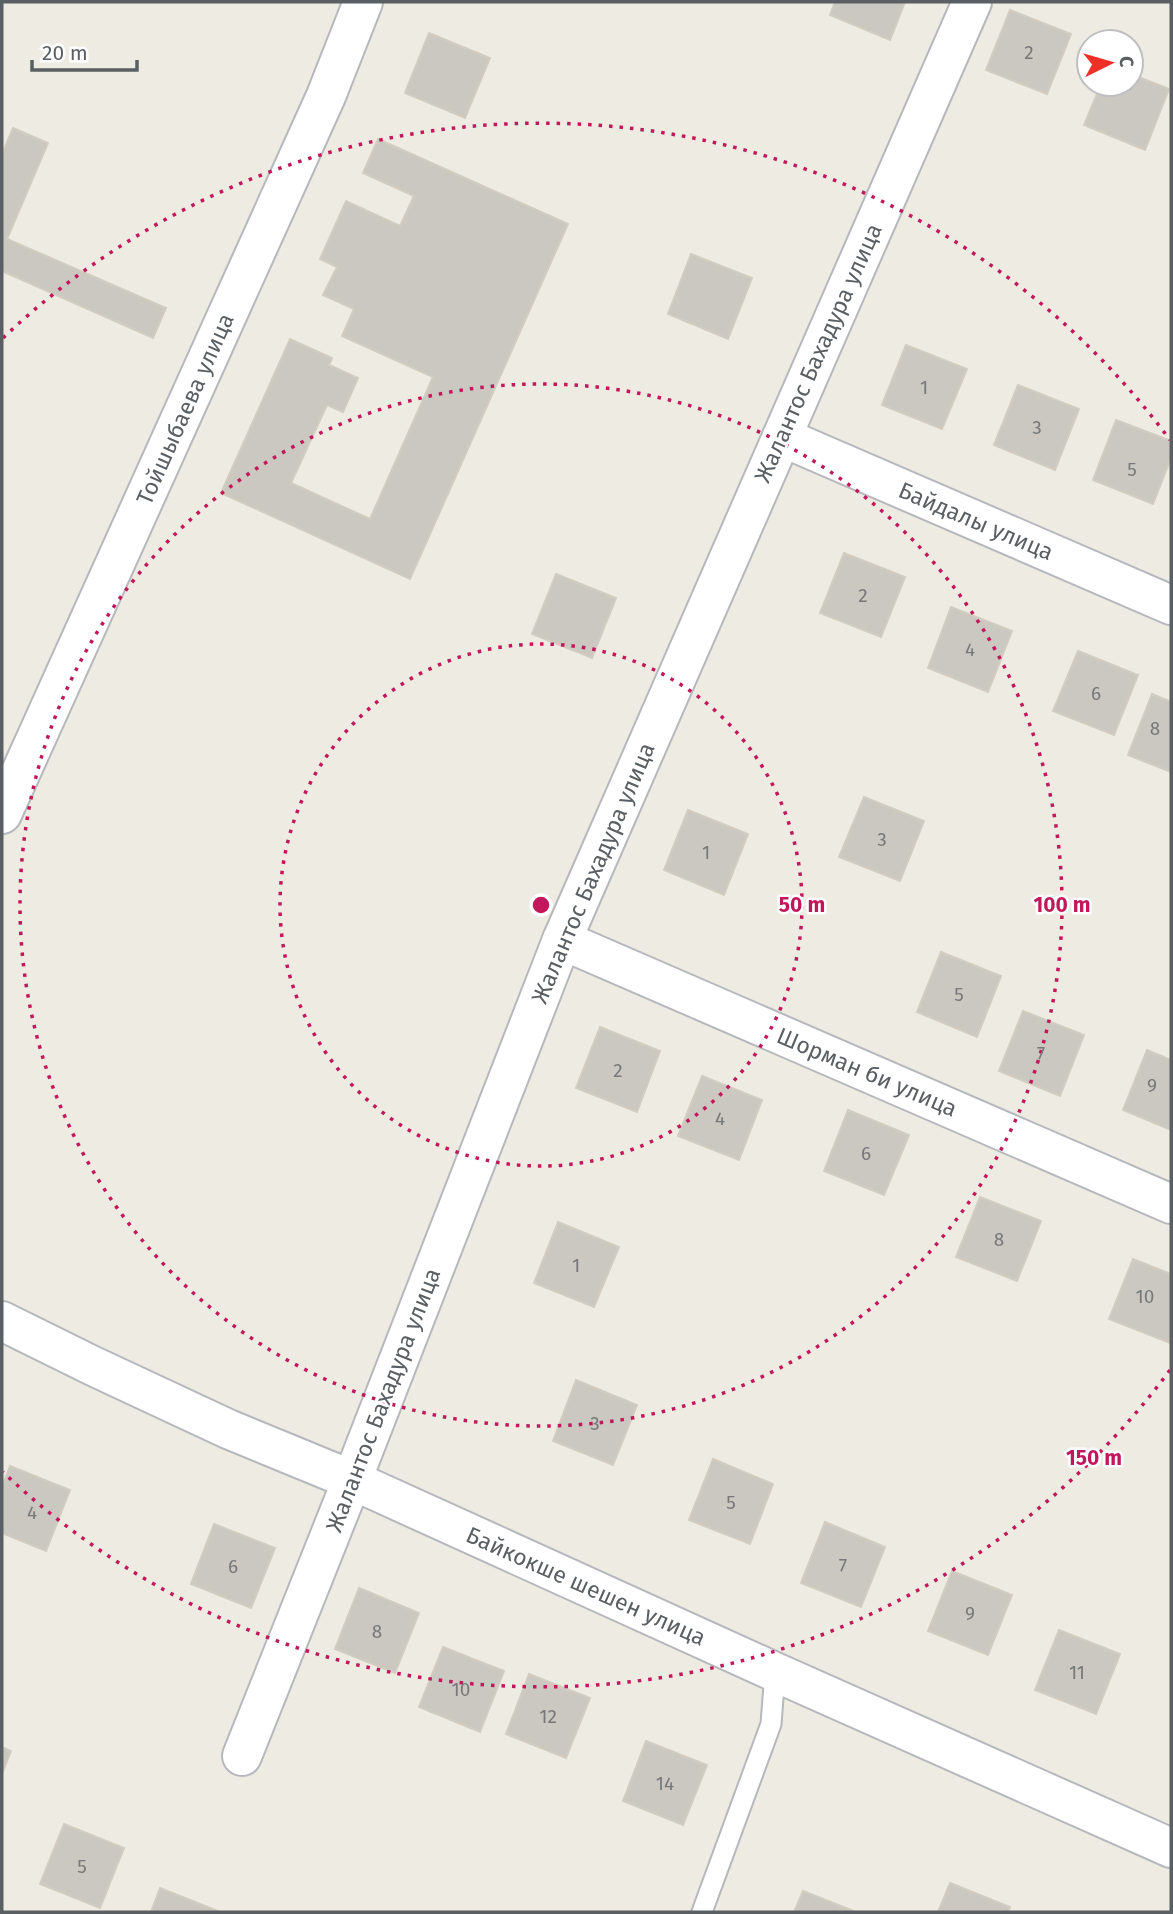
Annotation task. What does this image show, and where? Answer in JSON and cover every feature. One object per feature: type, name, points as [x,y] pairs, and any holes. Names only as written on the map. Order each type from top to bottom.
[{"type":"street","name":"Тойшыбаева улица","points":[[2,814],[326,96],[363,2]]},
{"type":"street","name":"Жалантос Бахадура улица","points":[[242,1756],[562,940],[972,2]]},
{"type":"street","name":"Байдалы улица","points":[[782,437],[1171,605]]},
{"type":"street","name":"Шорман би улица","points":[[562,940],[1171,1204]]},
{"type":"street","name":"Байкокше шешен улица","points":[[2,1321],[228,1429],[352,1480],[1171,1848]]},
{"type":"lane","points":[[702,1912],[771,1724],[775,1672]]},
{"type":"building","points":[[835,2],[905,2],[890,40],[830,15]]},
{"type":"building","points":[[1010,10],[1071,34],[1047,94],[986,70]]},
{"type":"building","points":[[429,33],[490,58],[465,118],[405,93]]},
{"type":"building","points":[[1145,80],[1169,89],[1145,150],[1084,125],[1095,98],[1145,98]]},
{"type":"building","points":[[13,128],[48,143],[7,239],[166,308],[153,338],[2,271],[2,154]]},
{"type":"building","points":[[378,139],[568,224],[410,579],[221,493],[290,339],[332,358],[329,365],[358,378],[343,412],[327,405],[291,483],[370,519],[433,377],[342,336],[354,309],[323,295],[337,267],[320,259],[346,201],[400,226],[414,196],[363,173]]},
{"type":"building","points":[[691,254],[752,278],[728,339],[668,314]]},
{"type":"building","points":[[906,345],[967,369],[942,429],[882,405]]},
{"type":"building","points":[[1018,385],[1079,409],[1055,470],[994,445]]},
{"type":"building","points":[[1116,420],[1171,441],[1171,458],[1153,504],[1093,480]]},
{"type":"building","points":[[844,553],[905,577],[881,637],[820,613]]},
{"type":"building","points":[[556,574],[616,598],[592,658],[532,634]]},
{"type":"building","points":[[951,607],[1012,631],[988,692],[928,668]]},
{"type":"building","points":[[1078,651],[1138,675],[1114,735],[1053,711]]},
{"type":"building","points":[[1152,694],[1171,702],[1171,772],[1128,755]]},
{"type":"building","points":[[864,797],[924,821],[900,881],[839,857]]},
{"type":"building","points":[[688,810],[748,834],[724,895],[664,870]]},
{"type":"building","points":[[941,952],[1001,976],[977,1037],[917,1012]]},
{"type":"building","points":[[1023,1011],[1084,1035],[1060,1096],[999,1071]]},
{"type":"building","points":[[600,1027],[660,1051],[637,1112],[576,1088]]},
{"type":"building","points":[[1147,1050],[1171,1060],[1171,1130],[1123,1110]]},
{"type":"building","points":[[702,1076],[762,1100],[739,1160],[678,1136]]},
{"type":"building","points":[[848,1110],[909,1135],[884,1195],[824,1171]]},
{"type":"building","points":[[980,1197],[1041,1221],[1017,1281],[956,1257]]},
{"type":"building","points":[[558,1222],[619,1247],[594,1307],[534,1283]]},
{"type":"building","points":[[1133,1259],[1171,1274],[1170,1343],[1109,1319]]},
{"type":"building","points":[[576,1380],[637,1405],[613,1465],[553,1441]]},
{"type":"building","points":[[713,1459],[773,1484],[750,1544],[689,1520]]},
{"type":"building","points":[[10,1466],[70,1490],[46,1551],[2,1533],[2,1487]]},
{"type":"building","points":[[825,1522],[885,1547],[861,1607],[801,1583]]},
{"type":"building","points":[[214,1524],[275,1548],[251,1608],[191,1584]]},
{"type":"building","points":[[952,1571],[1012,1595],[988,1655],[928,1631]]},
{"type":"building","points":[[359,1588],[419,1613],[395,1673],[335,1649]]},
{"type":"building","points":[[1059,1630],[1120,1654],[1096,1714],[1035,1690]]},
{"type":"building","points":[[443,1647],[504,1671],[480,1732],[419,1707]]},
{"type":"building","points":[[529,1674],[590,1698],[566,1758],[506,1734]]},
{"type":"building","points":[[646,1741],[707,1765],[683,1825],[623,1801]]},
{"type":"building","points":[[2,1747],[11,1751],[2,1774]]},
{"type":"building","points":[[64,1824],[124,1848],[100,1908],[40,1884]]},
{"type":"building","points":[[950,1883],[1010,1907],[1008,1912],[938,1912]]},
{"type":"building","points":[[160,1888],[220,1912],[151,1912]]},
{"type":"building","points":[[803,1891],[856,1912],[794,1912]]}]
